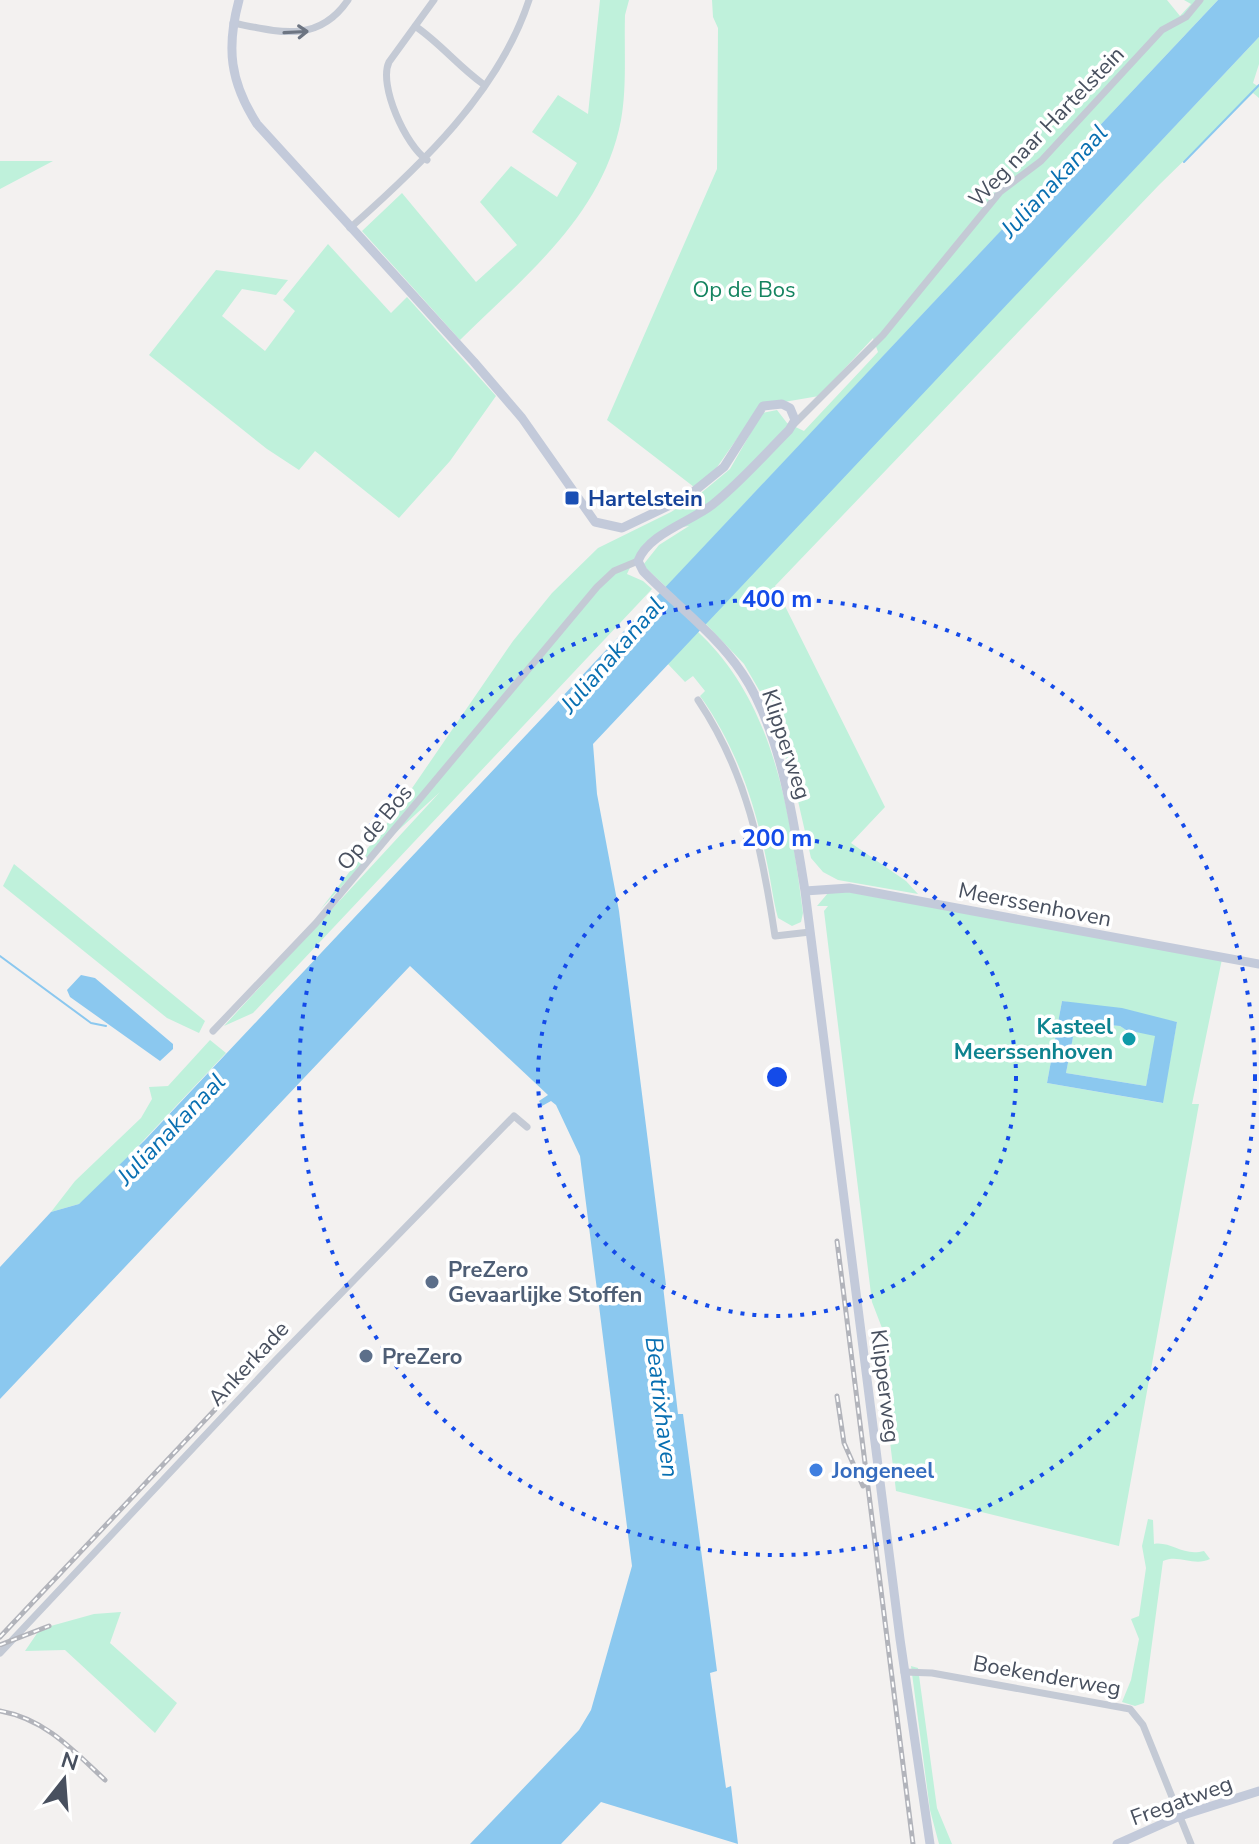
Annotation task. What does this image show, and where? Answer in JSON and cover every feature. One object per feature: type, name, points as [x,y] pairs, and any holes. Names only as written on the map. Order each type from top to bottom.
[{"type":"street","points":[[227,0],[238,2],[233,23],[231,66],[247,109],[522,418],[589,515],[603,527],[618,529],[635,524],[712,479],[763,406],[776,403],[790,408],[793,424]]},
{"type":"street","points":[[233,23],[289,34],[305,32],[331,20],[348,0]]},
{"type":"street","points":[[427,160],[410,146],[403,134],[385,73],[389,62],[434,0]]},
{"type":"street","points":[[350,228],[427,160],[515,39],[529,0]]},
{"type":"street","name":"Weg naar Hartelstein","points":[[793,424],[883,335],[1000,192],[1041,161],[1162,30],[1186,17],[1200,0]]},
{"type":"street","points":[[415,26],[440,43],[457,65],[483,84]]},
{"type":"street","name":"Op de Bos","points":[[213,1031],[316,923],[597,587],[614,571],[638,561],[645,547],[712,505],[793,424]]},
{"type":"street","name":"Klipperweg","points":[[638,561],[643,571],[707,634],[742,674],[757,703],[788,795],[805,891],[904,1672],[930,1844]]},
{"type":"street","points":[[698,700],[723,737],[737,769],[763,858],[775,936],[810,932]]},
{"type":"street","name":"Meerssenhoven","points":[[805,891],[849,888],[1259,964]]},
{"type":"street","name":"Ankerkade","points":[[0,1653],[276,1360],[514,1116],[527,1127]]},
{"type":"street","name":"Boekenderweg","points":[[904,1672],[932,1673],[1130,1709],[1143,1725],[1191,1844]]},
{"type":"street","name":"Fregatweg","points":[[1117,1844],[1180,1816],[1259,1791]]},
{"type":"green space","points":[[600,0],[629,0],[625,15],[623,107],[612,154],[597,185],[558,242],[460,340],[362,231],[402,193],[476,282],[517,245],[480,202],[511,166],[557,197],[577,163],[532,132],[558,95],[588,114]]},
{"type":"green space","points":[[712,0],[1167,0],[1180,16],[1191,4],[1184,0],[1218,0],[666,587],[643,565],[659,545],[689,526],[666,531],[644,546],[627,574],[652,589],[253,1013],[224,1026],[440,792],[367,859],[320,910],[395,813],[513,641],[552,593],[598,548],[671,512],[730,469],[762,413],[777,410],[787,423],[804,431],[878,352],[873,338],[819,396],[760,406],[715,470],[694,487],[607,420],[717,169],[718,28],[713,17]]},
{"type":"green space","points":[[1259,37],[1259,64],[1253,83],[1259,87],[1259,98],[1253,93],[1159,185],[775,586],[885,807],[851,843],[906,881],[918,894],[838,880],[823,872],[811,858],[793,779],[766,702],[744,664],[705,623]]},
{"type":"green space","points":[[0,161],[53,161],[0,189]]},
{"type":"green space","points":[[328,244],[391,313],[407,297],[496,396],[450,461],[399,518],[315,451],[299,470],[267,449],[149,355],[216,270],[288,280],[276,295],[242,289],[222,316],[265,351],[295,311],[283,300]]},
{"type":"green space","points":[[697,631],[745,691],[774,762],[792,837],[803,913],[801,922],[792,926],[778,918],[750,797],[734,755],[700,696],[705,691],[693,676],[685,682],[667,663]]},
{"type":"green space","points":[[14,864],[205,1021],[199,1033],[167,1018],[3,886]]},
{"type":"green space","points":[[843,891],[1222,959],[1192,1104],[1199,1104],[1119,1546],[896,1491],[886,1409],[887,1341],[872,1302],[824,911],[828,906],[817,906],[828,893]],"holes":[[[1062,1001],[1177,1022],[1162,1103],[1047,1083]]]},
{"type":"green space","points":[[1076,1021],[1120,1026],[1126,1030],[1156,1035],[1146,1086],[1066,1073]]},
{"type":"green space","points":[[210,1040],[226,1053],[94,1193],[79,1204],[51,1212],[75,1181],[141,1118],[152,1099],[149,1087],[168,1086]]},
{"type":"green space","points":[[1148,1519],[1153,1520],[1154,1544],[1190,1552],[1204,1551],[1210,1559],[1198,1562],[1163,1561],[1144,1703],[1135,1706],[1122,1702],[1131,1680],[1139,1639],[1131,1619],[1139,1616],[1146,1568],[1142,1546]]},
{"type":"green space","points":[[121,1612],[110,1643],[177,1703],[155,1733],[65,1650],[25,1651],[40,1629],[94,1614]]},
{"type":"green space","points":[[911,1666],[918,1668],[937,1808],[952,1844],[939,1844],[930,1810]]},
{"type":"water","points":[[1218,0],[1259,0],[1259,37],[593,744],[597,794],[619,911],[666,1285],[663,1286],[678,1414],[683,1414],[717,1671],[710,1673],[726,1788],[731,1786],[738,1844],[601,1802],[561,1844],[470,1844],[579,1730],[591,1710],[632,1566],[580,1156],[556,1105],[551,1101],[542,1106],[539,1101],[548,1095],[410,966],[0,1399],[0,1267],[51,1212],[79,1204],[145,1140]]},
{"type":"water","points":[[81,975],[95,978],[173,1044],[173,1049],[160,1061],[70,997],[67,990]]},
{"type":"water","points":[[1062,1001],[1122,1008],[1177,1022],[1163,1103],[1047,1083]],"holes":[[[1076,1022],[1120,1026],[1155,1036],[1146,1086],[1066,1073]]]},
{"type":"waterway","points":[[1184,162],[1259,85]]},
{"type":"waterway","points":[[0,956],[91,1023],[106,1026]]},
{"type":"railway","points":[[837,1241],[913,1844]]},
{"type":"railway","points":[[0,1637],[260,1362]]},
{"type":"railway","points":[[837,1396],[844,1443],[863,1486]]},
{"type":"railway","points":[[0,1645],[49,1626]]},
{"type":"railway","points":[[0,1711],[45,1728],[105,1780]]},
{"type":"place","name":"Hartelstein","points":[[572,498]]},
{"type":"place","name":"Kasteel Meerssenhoven","points":[[1129,1039]]},
{"type":"place","name":"PreZero Gevaarlijke Stoffen","points":[[432,1282]]},
{"type":"place","name":"PreZero","points":[[366,1356]]},
{"type":"place","name":"Jongeneel","points":[[816,1470]]},
{"type":"water label","name":"Julianakanaal","points":[[1054,181]]},
{"type":"water label","name":"Julianakanaal","points":[[612,655]]},
{"type":"water label","name":"Julianakanaal","points":[[171,1129]]},
{"type":"water label","name":"Beatrixhaven","points":[[662,1407]]}]
